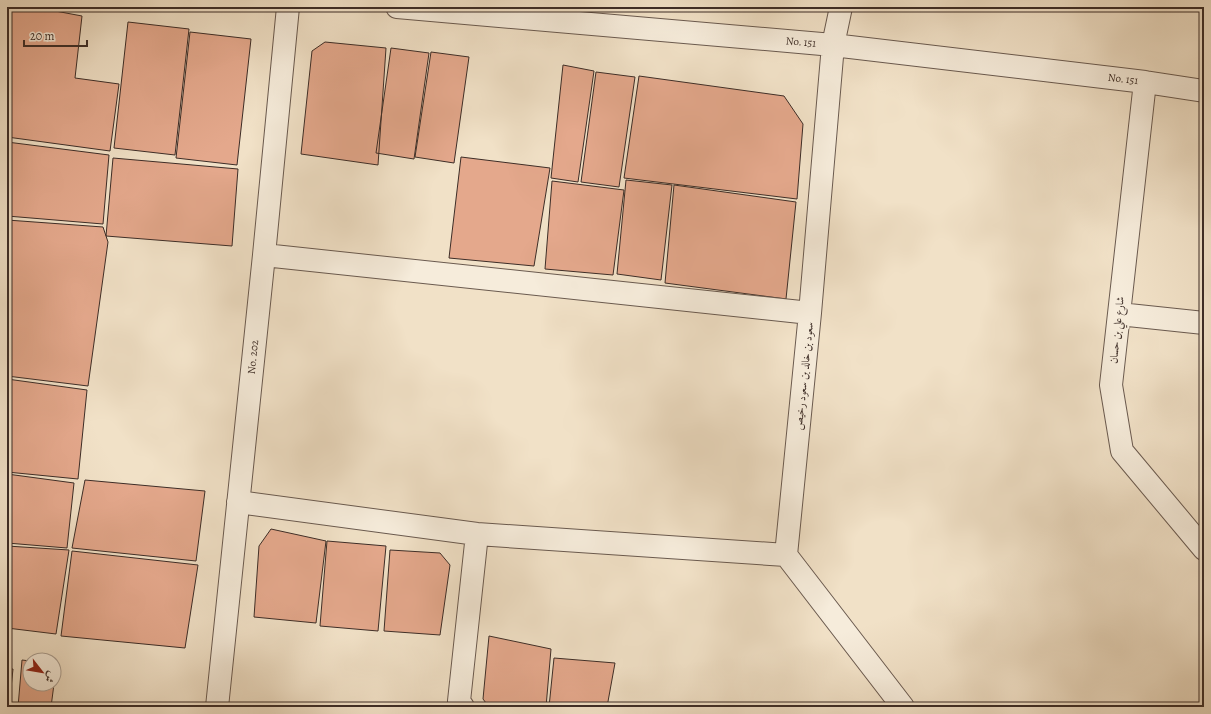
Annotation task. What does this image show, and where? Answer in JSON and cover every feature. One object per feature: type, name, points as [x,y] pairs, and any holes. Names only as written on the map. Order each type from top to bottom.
[{"type":"street","name":"No. 202","points":[[217,707],[288,7]]},
{"type":"street","name":"No. 151","points":[[397,7],[834,45],[1145,82],[1204,91]]},
{"type":"street","name":"سعود بن خالد بن سعود رخيص","points":[[786,555],[810,313],[834,45],[841,7]]},
{"type":"street","name":"شارع علي بن حسان","points":[[1145,82],[1111,385],[1122,451],[1204,549]]},
{"type":"street","points":[[264,255],[810,313]]},
{"type":"street","points":[[1119,314],[1204,323]]},
{"type":"street","points":[[238,502],[477,534],[786,555],[903,707]]},
{"type":"street","points":[[463,707],[459,701],[477,534]]},
{"type":"building","points":[[7,7],[34,7],[82,16],[75,78],[119,84],[110,151],[7,137]]},
{"type":"building","points":[[128,22],[189,29],[175,155],[114,148]]},
{"type":"building","points":[[190,32],[251,39],[237,165],[176,158]]},
{"type":"building","points":[[325,42],[386,48],[378,165],[301,154],[312,51]]},
{"type":"building","points":[[391,48],[429,53],[414,159],[376,153]]},
{"type":"building","points":[[431,52],[469,57],[454,163],[415,157]]},
{"type":"building","points":[[563,65],[594,71],[578,182],[551,178]]},
{"type":"building","points":[[596,72],[635,77],[619,187],[581,182]]},
{"type":"building","points":[[639,76],[784,96],[803,124],[797,199],[624,178]]},
{"type":"building","points":[[7,142],[109,155],[103,224],[7,216]]},
{"type":"building","points":[[461,157],[550,168],[534,266],[449,258]]},
{"type":"building","points":[[113,158],[238,169],[232,246],[106,236]]},
{"type":"building","points":[[626,180],[672,185],[661,280],[617,274]]},
{"type":"building","points":[[552,181],[624,190],[613,275],[545,269]]},
{"type":"building","points":[[674,185],[796,202],[786,299],[665,283]]},
{"type":"building","points":[[7,220],[103,227],[108,242],[88,386],[7,376]]},
{"type":"building","points":[[7,379],[87,390],[78,479],[7,472]]},
{"type":"building","points":[[7,474],[74,483],[67,548],[7,543]]},
{"type":"building","points":[[85,480],[205,491],[196,561],[72,548]]},
{"type":"building","points":[[271,529],[326,541],[316,623],[254,617],[259,546]]},
{"type":"building","points":[[327,541],[386,546],[378,631],[320,626]]},
{"type":"building","points":[[7,546],[69,550],[56,634],[7,628]]},
{"type":"building","points":[[390,550],[440,553],[450,565],[440,635],[384,631]]},
{"type":"building","points":[[72,551],[198,565],[185,648],[61,636]]},
{"type":"building","points":[[489,636],[551,649],[546,707],[489,707],[483,699]]},
{"type":"building","points":[[554,658],[615,663],[607,707],[549,707]]},
{"type":"building","points":[[22,660],[22,692],[53,692],[51,707],[18,707]]},
{"type":"building","points":[[7,669],[13,669],[9,707],[7,707]]}]
